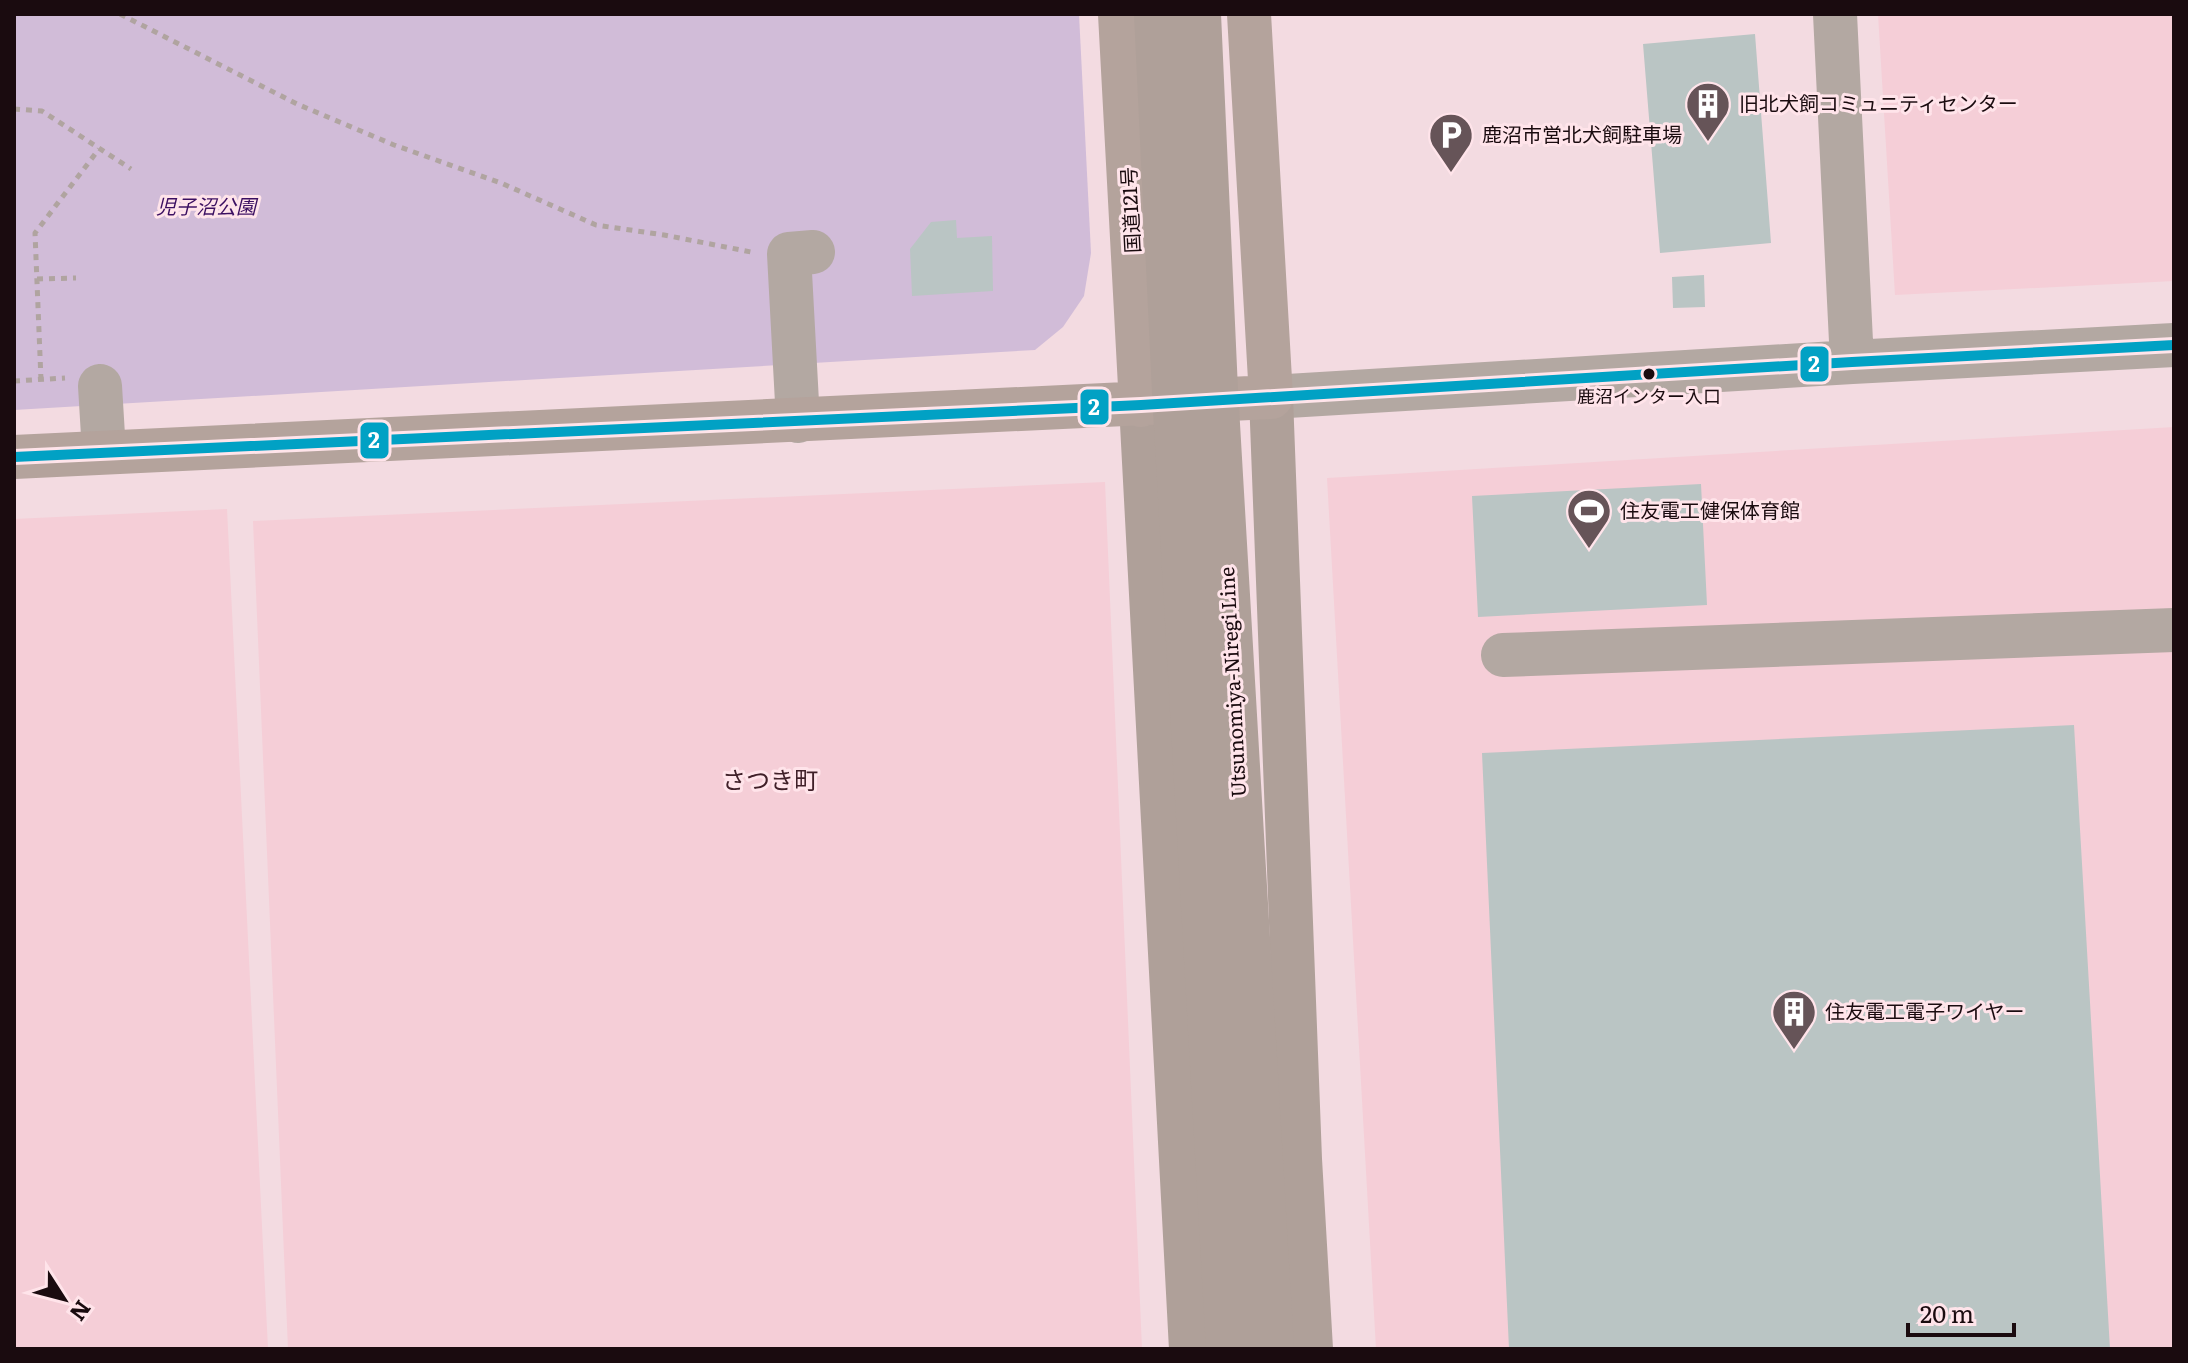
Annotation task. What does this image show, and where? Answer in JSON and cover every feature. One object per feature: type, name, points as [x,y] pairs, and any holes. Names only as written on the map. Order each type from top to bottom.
[{"type":"highway","name":"国道121号","points":[[1120,14],[1141,405]]},
{"type":"highway","points":[[14,457],[1271,397],[1249,14]]},
{"type":"main road","name":"Utsunomiya-Niregi Line","points":[[1156,14],[1228,1349]]},
{"type":"main road","name":"Utsunomiya-Niregi Line","points":[[1199,14],[1216,390],[1272,1349]]},
{"type":"main road","points":[[1271,397],[1300,1159],[1311,1349]]},
{"type":"main road","points":[[1141,405],[1191,1349]]},
{"type":"street","points":[[1835,14],[1852,362]]},
{"type":"street","points":[[798,421],[789,254],[813,252]]},
{"type":"street","points":[[1271,397],[2174,345]]},
{"type":"street","points":[[84,382],[104,452]]},
{"type":"street","points":[[1503,655],[2174,630]]},
{"type":"path","points":[[120,14],[297,104],[394,145],[501,183],[596,225],[711,245]]},
{"type":"path","points":[[14,109],[42,111],[131,169]]},
{"type":"path","points":[[41,380],[35,233],[99,149]]},
{"type":"path","points":[[37,279],[76,278]]},
{"type":"path","points":[[14,381],[84,382]]},
{"type":"shaded area","points":[[1878,14],[2174,14],[2174,281],[1895,295]]},
{"type":"shaded area","points":[[2174,427],[2174,1349],[1376,1349],[1327,478]]},
{"type":"shaded area","points":[[1105,482],[1142,1349],[288,1349],[253,521]]},
{"type":"shaded area","points":[[227,509],[268,1349],[14,1349],[14,519]]},
{"type":"green space","name":"児子沼公園","points":[[14,14],[1079,14],[1091,253],[1084,296],[1063,327],[1035,350],[14,410]]},
{"type":"building","name":"旧北犬飼コミュニティセンター","points":[[1755,34],[1771,243],[1660,253],[1643,44]]},
{"type":"building","points":[[956,220],[957,238],[992,236],[993,291],[912,296],[910,249],[931,222]]},
{"type":"building","points":[[1704,275],[1705,307],[1673,308],[1672,277]]},
{"type":"building","name":"住友電工健保体育館","points":[[1701,484],[1707,605],[1478,617],[1472,496]]},
{"type":"building","name":"住友電工電子ワイヤー","points":[[2074,725],[2110,1349],[1509,1349],[1482,753]]},
{"type":"transit line","name":"2","points":[[14,457],[1141,405],[2174,345]]},
{"type":"place","name":"旧北犬飼コミュニティセンター","points":[[1708,143]]},
{"type":"place","name":"鹿沼市営北犬飼駐車場","points":[[1451,174]]},
{"type":"place","name":"鹿沼インター入口","points":[[1649,374]]},
{"type":"place","name":"住友電工健保体育館","points":[[1589,550]]},
{"type":"place","name":"住友電工電子ワイヤー","points":[[1794,1051]]},
{"type":"district","name":"さつき町","points":[[770,781]]}]
